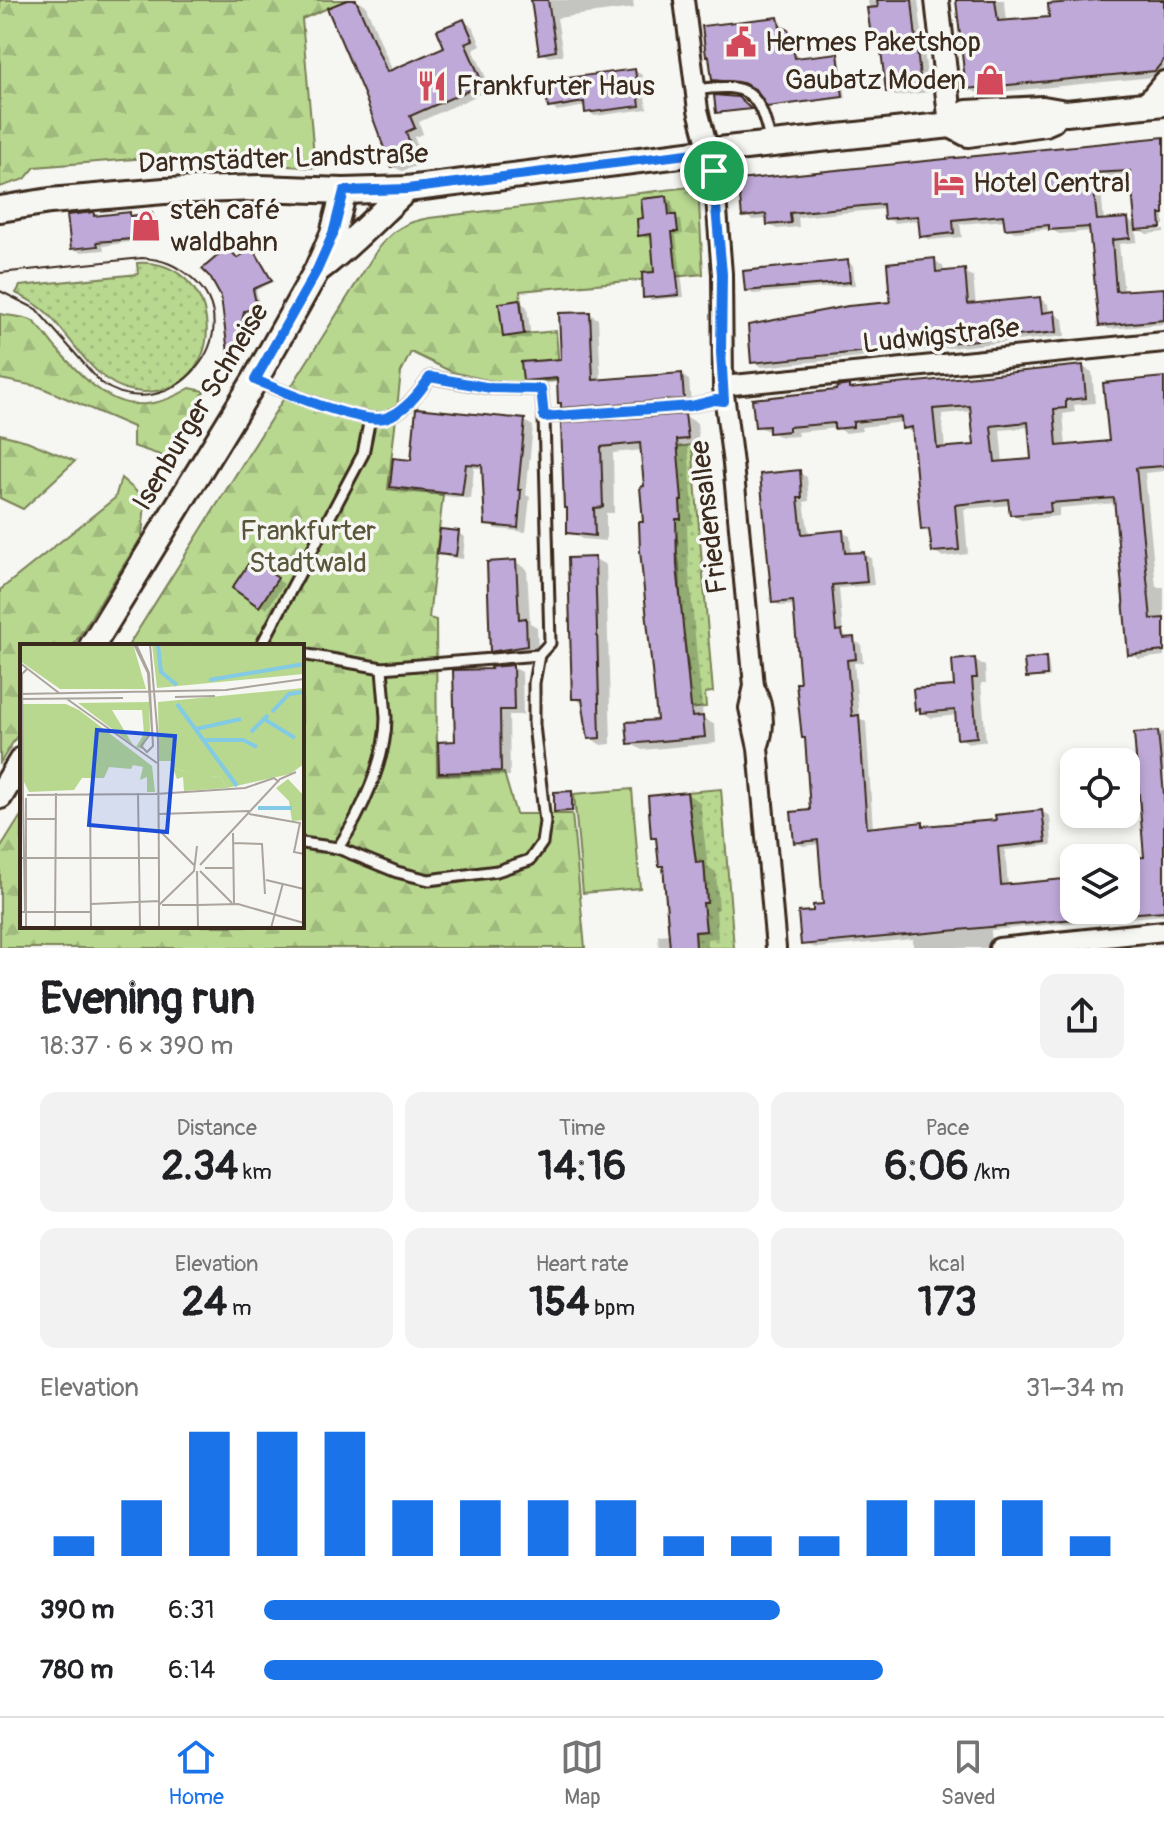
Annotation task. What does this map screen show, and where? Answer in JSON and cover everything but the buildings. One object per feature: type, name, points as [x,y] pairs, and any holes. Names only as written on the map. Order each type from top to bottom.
[{"type":"main road","name":"Darmstädter Landstraße","points":[[0,209],[50,201],[164,191],[407,189],[951,125],[968,134],[1045,123],[1066,113],[1154,104]]},
{"type":"main road","points":[[317,270],[346,248],[407,189]]},
{"type":"main road","name":"Isenburger Schneise","points":[[93,644],[255,380],[317,270],[333,234],[344,191]]},
{"type":"main road","points":[[0,796],[20,763]]},
{"type":"street","name":"Friedensallee","points":[[684,0],[700,120],[711,151],[722,274],[724,394],[754,686],[749,708],[758,748],[776,948]]},
{"type":"street","points":[[937,0],[951,125]]},
{"type":"street","points":[[1154,104],[1164,81]]},
{"type":"street","name":"Ludwigstraße","points":[[724,394],[1164,342]]},
{"type":"street","points":[[999,948],[1164,931]]},
{"type":"lane","points":[[695,90],[734,86],[752,96],[765,115],[771,144]]},
{"type":"lane","points":[[255,380],[313,402],[370,418],[385,418],[416,398],[430,377],[491,388],[541,389],[544,417],[550,643],[539,655],[534,683],[534,725],[545,822],[542,843],[530,860],[497,871],[429,880],[397,872],[338,848],[304,843]]},
{"type":"lane","points":[[544,417],[691,406],[715,400],[724,394]]},
{"type":"lane","points":[[266,644],[363,454],[370,418]]},
{"type":"lane","points":[[304,654],[382,668],[539,655]]},
{"type":"lane","points":[[338,848],[357,819],[374,775],[386,722],[382,668]]},
{"type":"green space","points":[[0,0],[347,0],[302,19],[315,168],[159,157],[35,167],[25,179],[0,187]]},
{"type":"green space","name":"Frankfurter Stadtwald","points":[[698,186],[703,274],[520,291],[524,334],[556,331],[560,380],[500,383],[452,372],[411,352],[401,372],[388,489],[443,495],[429,618],[436,620],[437,775],[504,773],[516,814],[572,814],[585,948],[0,948],[0,849],[20,817],[20,928],[304,928],[304,644],[129,644],[379,247],[407,224],[429,218]]},
{"type":"green space","points":[[137,263],[165,267],[185,279],[199,298],[206,320],[205,343],[197,365],[181,382],[156,391],[137,392],[106,379],[47,313],[16,293],[20,286],[138,274]]},
{"type":"green space","points":[[0,314],[34,322],[86,379],[115,399],[131,404],[149,404],[190,388],[204,391],[176,453],[166,457],[133,446],[133,427],[40,387],[0,379]]},
{"type":"green space","points":[[0,434],[27,441],[75,461],[23,509],[0,498]]},
{"type":"green space","points":[[692,445],[713,692],[705,693],[706,707],[690,709],[674,519],[681,518],[682,501],[675,447]]},
{"type":"green space","points":[[121,478],[143,497],[142,536],[74,644],[20,644],[20,731],[0,763],[0,590],[115,498]]},
{"type":"green space","points":[[632,789],[640,888],[583,893],[574,794]]},
{"type":"green space","points":[[721,789],[734,948],[696,948],[695,932],[706,931],[703,903],[707,902],[704,863],[696,863],[687,792]]},
{"type":"tram line","points":[[0,273],[142,258],[169,264],[192,278],[209,300],[214,324],[209,348],[196,369],[176,385],[153,394],[127,394],[101,383],[36,309],[0,291]]},
{"type":"place","name":"Hermes Paketshop","points":[[741,42]]},
{"type":"place","name":"Gaubatz Moden","points":[[990,80]]},
{"type":"place","name":"Frankfurter Haus","points":[[432,86]]},
{"type":"place","name":"Hotel Central","points":[[949,183]]},
{"type":"place","name":"steh café waldbahn","points":[[146,226]]},
{"type":"route","points":[[711,151],[714,171],[722,274],[724,401],[544,417],[541,389],[491,388],[430,377],[416,398],[385,418],[370,418],[313,402],[255,380],[317,270],[333,234],[344,191],[407,189],[711,151]]}]
